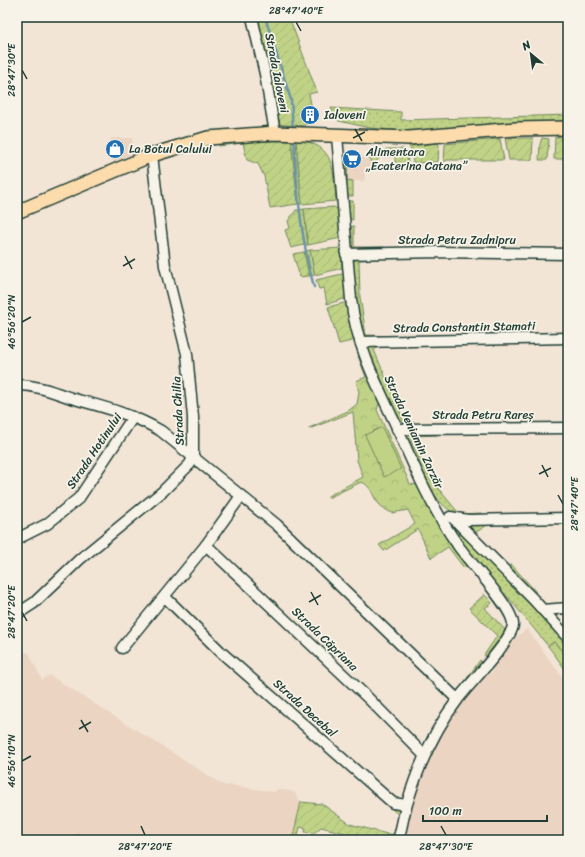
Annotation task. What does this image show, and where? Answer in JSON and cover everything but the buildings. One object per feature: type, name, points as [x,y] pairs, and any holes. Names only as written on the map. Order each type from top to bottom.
[{"type":"main road","points":[[17,212],[152,155],[208,138],[302,134],[409,138],[516,129],[568,128]]},
{"type":"street","name":"Strada Ialoveni","points":[[252,17],[279,134]]},
{"type":"street","name":"Strada Veniamin Zarzăr","points":[[338,136],[346,254],[353,316],[360,342],[397,429],[438,513],[458,546],[509,611],[513,625],[507,637],[457,699],[442,723],[424,755],[406,805]]},
{"type":"street","name":"Strada Chilia","points":[[17,614],[34,603],[80,559],[162,492],[190,464],[193,457],[193,417],[187,354],[165,266],[152,155]]},
{"type":"street","name":"Strada Petru Zadnipru","points":[[346,254],[438,252],[568,254]]},
{"type":"street","name":"Strada Constantin Stamati","points":[[360,342],[568,338]]},
{"type":"street","points":[[17,385],[41,388],[133,417],[161,431],[282,530],[457,699]]},
{"type":"street","name":"Strada Hotinului","points":[[17,539],[47,524],[79,498],[133,417]]},
{"type":"street","name":"Strada Petru Rareș","points":[[397,429],[568,428]]},
{"type":"street","points":[[122,648],[165,597],[242,496]]},
{"type":"street","points":[[438,513],[453,518],[468,520],[568,518]]},
{"type":"street","points":[[453,518],[543,610],[568,638]]},
{"type":"street","name":"Strada Căpriana","points":[[206,544],[368,698],[424,755]]},
{"type":"street","name":"Strada Decebal","points":[[165,597],[222,653],[393,803],[406,805]]},
{"type":"street","points":[[543,610],[568,608]]},
{"type":"street","points":[[398,840],[406,805]]},
{"type":"shaded area","points":[[111,138],[132,138],[134,153],[113,162]]},
{"type":"shaded area","points":[[348,156],[370,157],[371,166],[365,172],[364,181],[347,181]]},
{"type":"shaded area","points":[[527,629],[568,685],[568,840],[402,840],[413,794],[427,758],[458,705],[471,694],[486,675],[492,673],[494,666],[519,635]]},
{"type":"shaded area","points":[[17,649],[29,653],[42,680],[49,675],[225,786],[230,785],[274,792],[277,789],[294,792],[301,802],[292,840],[145,840],[78,835],[55,840],[17,840]]},
{"type":"green space","points":[[256,17],[289,17],[317,92],[309,94],[313,114],[305,126],[280,124]]},
{"type":"green space","points":[[331,108],[401,112],[401,120],[568,115],[568,121],[404,131],[370,128],[339,121],[335,118]]},
{"type":"green space","points":[[555,137],[568,137],[568,159],[554,159]]},
{"type":"green space","points":[[505,138],[533,138],[532,160],[509,160]]},
{"type":"green space","points":[[542,138],[549,139],[547,160],[539,160]]},
{"type":"green space","points":[[500,139],[504,160],[447,160],[444,162],[445,144]]},
{"type":"green space","points":[[296,140],[302,204],[298,204],[291,141]]},
{"type":"green space","points":[[296,140],[309,142],[319,147],[330,160],[333,169],[336,201],[302,204]]},
{"type":"green space","points":[[231,141],[291,141],[298,204],[270,208],[264,176],[258,164],[247,160],[243,143],[219,146],[218,144],[194,150],[195,148]]},
{"type":"green space","points":[[437,143],[439,145],[438,162],[413,163],[412,153],[409,146]]},
{"type":"green space","points":[[387,149],[404,149],[407,155],[408,163],[395,163],[395,156],[381,157],[371,166],[370,157]]},
{"type":"green space","points":[[344,158],[348,158],[347,180],[353,181],[353,196],[346,196]]},
{"type":"green space","points":[[346,201],[353,201],[353,220],[348,218]]},
{"type":"green space","points":[[334,207],[339,210],[341,238],[308,245],[304,209]]},
{"type":"green space","points":[[304,209],[308,245],[304,245],[299,210]]},
{"type":"green space","points":[[296,210],[299,210],[304,245],[291,248],[285,230],[290,228],[288,221]]},
{"type":"green space","points":[[354,226],[354,247],[385,247],[382,251],[356,251],[353,249],[349,240],[348,227]]},
{"type":"green space","points":[[341,248],[342,268],[315,275],[310,250]]},
{"type":"green space","points":[[310,250],[315,275],[309,276],[304,252]]},
{"type":"green space","points":[[304,252],[309,276],[300,277],[293,254]]},
{"type":"green space","points":[[358,257],[377,257],[379,259],[359,260],[360,297],[366,335],[394,336],[389,339],[365,338],[362,334],[356,306],[352,264]]},
{"type":"green space","points":[[344,274],[347,298],[327,304],[324,288],[319,289],[316,280]]},
{"type":"green space","points":[[348,302],[353,331],[352,341],[339,344],[328,307]]},
{"type":"green space","points":[[392,345],[394,347],[379,347],[374,350],[404,421],[399,421],[369,350],[372,346]]},
{"type":"green space","points":[[358,356],[362,359],[380,400],[377,410],[410,484],[418,485],[436,521],[466,566],[464,568],[448,547],[431,558],[418,529],[384,551],[379,545],[415,524],[408,510],[392,513],[382,507],[370,488],[365,484],[361,482],[328,498],[328,496],[363,477],[357,460],[353,412],[309,428],[348,411],[357,404],[359,392],[356,381],[366,377]]},
{"type":"green space","points":[[382,427],[401,469],[384,477],[365,435]]},
{"type":"green space","points":[[438,432],[437,435],[415,436],[411,441],[432,481],[457,511],[462,514],[481,513],[481,517],[460,516],[450,511],[441,503],[426,482],[404,437],[407,434]]},
{"type":"green space","points":[[447,521],[449,521],[568,644],[568,658],[554,642],[548,646],[512,602],[482,570]]},
{"type":"green space","points":[[463,522],[513,522],[513,524],[489,524],[473,534]]},
{"type":"green space","points":[[511,564],[536,592],[533,594],[510,567]]},
{"type":"green space","points":[[483,593],[492,603],[485,608],[505,630],[503,636],[488,659],[484,655],[497,636],[469,608],[484,595]]},
{"type":"green space","points":[[554,642],[568,658],[568,673],[548,646]]},
{"type":"green space","points":[[480,660],[483,663],[460,692],[458,691]]},
{"type":"green space","points":[[301,802],[322,804],[350,824],[387,834],[386,840],[373,840],[321,827],[314,833],[305,832],[306,828],[300,827],[297,840],[292,840]]},
{"type":"green space","points":[[392,809],[399,809],[401,813],[396,836],[391,840],[386,840],[387,834],[394,834],[399,815]]},
{"type":"green space","points":[[78,835],[139,839],[145,840],[55,840]]},
{"type":"waterway","points":[[265,17],[291,100],[293,130]]},
{"type":"waterway","points":[[294,137],[300,213],[314,287]]},
{"type":"place","name":"Ialoveni","points":[[310,115]]},
{"type":"place","name":"La Botul Calului","points":[[115,149]]},
{"type":"place","name":"Alimentara „Ecaterina Catana”","points":[[352,159]]}]
